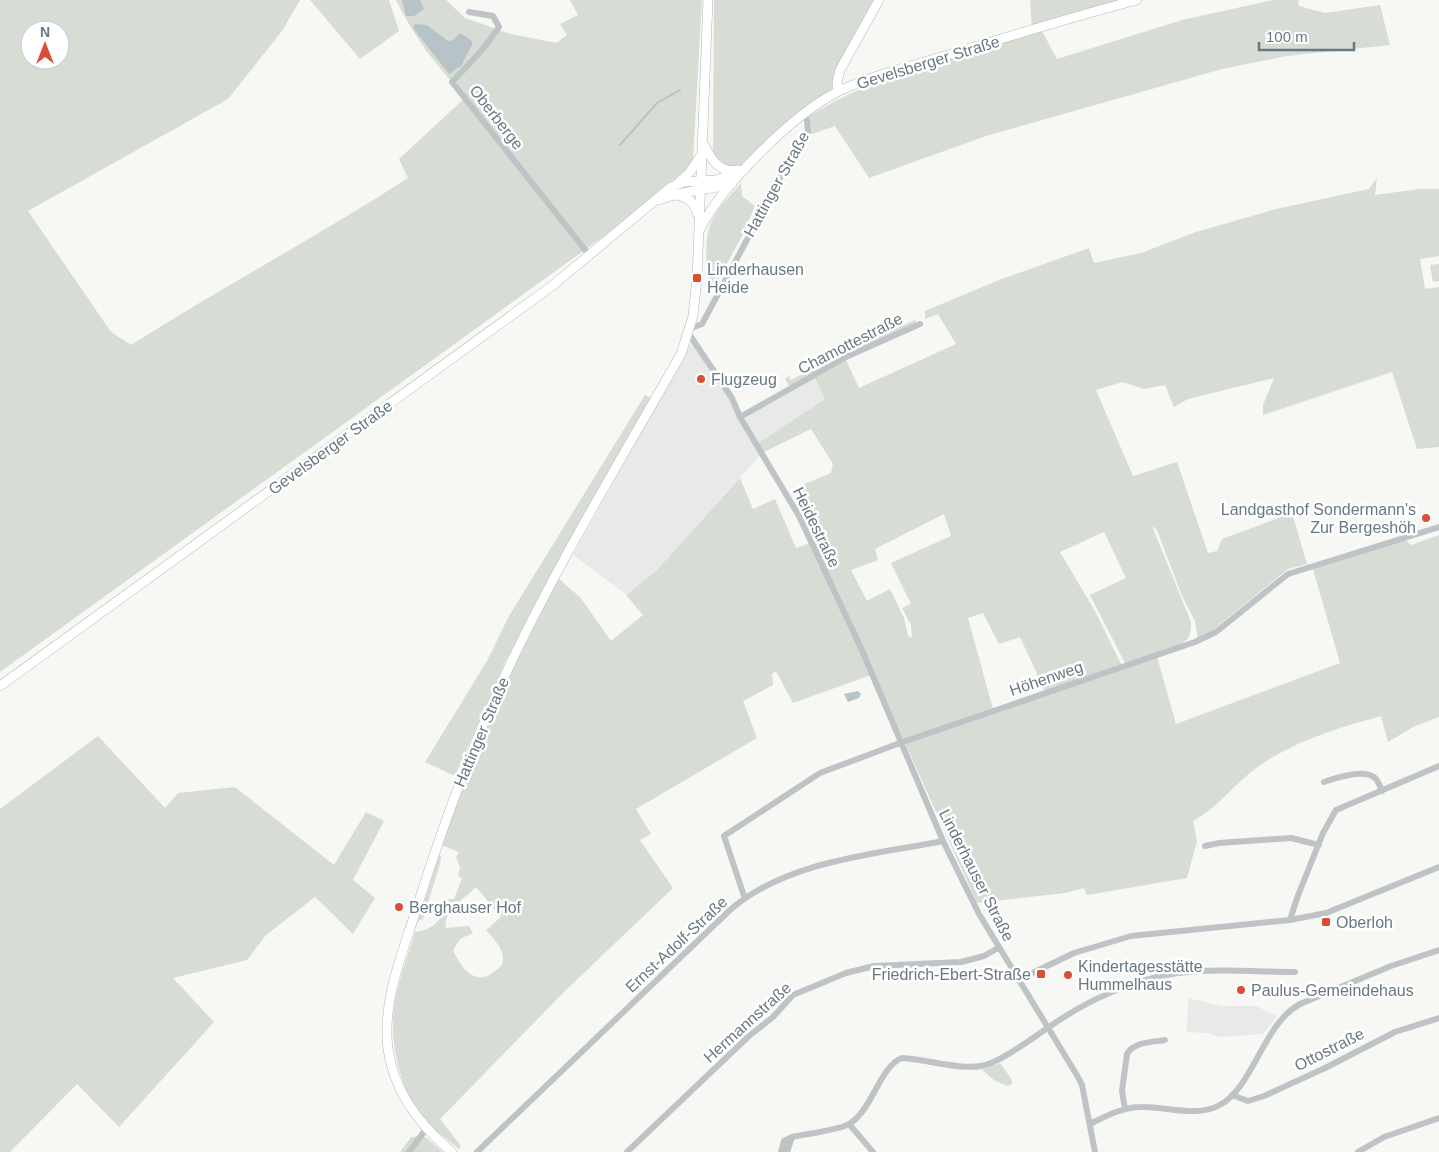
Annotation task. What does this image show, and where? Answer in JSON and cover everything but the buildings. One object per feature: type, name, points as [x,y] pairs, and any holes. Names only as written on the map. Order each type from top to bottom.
[{"type":"main road","name":"Hattinger Straße","points":[[452,1152],[426,1129],[402,1093],[394,1074],[388,1049],[387,1022],[391,993],[425,880],[465,766],[508,668],[583,528],[681,354],[690,331],[697,278],[708,0]]},
{"type":"main road","points":[[838,92],[837,82],[840,70],[879,0]]},
{"type":"main road","name":"Gevelsberger Straße","points":[[699,232],[708,214],[747,167],[803,114],[838,92],[887,74],[1137,0]]},
{"type":"main road","name":"Hattinger Straße","points":[[702,147],[720,168],[732,171],[747,167]]},
{"type":"main road","points":[[676,184],[696,165],[702,147]]},
{"type":"main road","name":"Gevelsberger Straße","points":[[656,202],[720,179],[747,167]]},
{"type":"main road","name":"Gevelsberger Straße","points":[[0,686],[513,314],[590,256],[676,184],[701,186],[732,184]]},
{"type":"main road","points":[[672,195],[688,198],[695,207],[699,219]]},
{"type":"street","name":"Oberberge","points":[[469,12],[493,16],[499,27],[483,49],[452,82],[590,256]]},
{"type":"street","name":"Hattinger Straße","points":[[690,331],[702,324],[770,195],[808,132],[807,120],[803,114]]},
{"type":"street","name":"Chamottestraße","points":[[740,417],[848,356],[920,324]]},
{"type":"street","name":"Heidestraße","points":[[690,331],[732,398],[740,417],[800,516],[861,648],[900,743]]},
{"type":"street","name":"Höhenweg","points":[[745,899],[724,836],[820,773],[900,743],[1195,642],[1216,632],[1288,574],[1439,527]]},
{"type":"street","name":"Linderhauser Straße","points":[[900,743],[942,841],[998,948],[1082,1085],[1095,1152]]},
{"type":"street","points":[[1290,920],[1318,846],[1336,810],[1439,766]]},
{"type":"street","points":[[1324,782],[1344,776],[1370,775],[1376,778],[1382,791]]},
{"type":"street","points":[[1205,846],[1219,843],[1291,838],[1318,846]]},
{"type":"street","name":"Ernst-Adolf-Straße","points":[[477,1152],[728,911],[745,899],[783,879],[820,866],[942,841]]},
{"type":"street","points":[[1018,980],[1074,953],[1131,936],[1318,916],[1350,906],[1439,868]]},
{"type":"street","name":"Hermannstraße","points":[[627,1152],[749,1036],[773,1017],[793,995],[840,975],[874,966],[960,962],[984,956],[998,948]]},
{"type":"street","points":[[1090,1124],[1125,1109],[1139,1107],[1203,1110],[1220,1106],[1232,1095],[1280,1021],[1289,1011],[1391,966],[1439,950]]},
{"type":"street","points":[[781,1152],[784,1141],[849,1124],[867,1104],[896,1060],[915,1058],[982,1066],[990,1064],[1104,996],[1159,976],[1231,970],[1295,972]]},
{"type":"street","name":"Ottostraße","points":[[1232,1095],[1248,1101],[1264,1096],[1325,1068],[1395,1032],[1439,1018]]},
{"type":"street","points":[[1125,1109],[1122,1090],[1127,1054],[1130,1049],[1142,1044],[1164,1040]]},
{"type":"street","points":[[1358,1152],[1384,1137],[1439,1118]]},
{"type":"street","points":[[849,1124],[873,1152]]},
{"type":"street","points":[[409,1152],[426,1129]]},
{"type":"street","points":[[787,1152],[792,1138]]},
{"type":"shaded area","points":[[0,0],[300,0],[282,31],[228,99],[28,211],[111,332],[131,345],[408,178],[399,159],[466,97],[427,51],[410,26],[396,0],[446,0],[465,18],[511,34],[556,43],[567,35],[560,24],[578,15],[570,0],[702,0],[693,159],[688,167],[629,218],[0,672]]},
{"type":"shaded area","points":[[310,0],[389,0],[399,31],[360,59]]},
{"type":"shaded area","points":[[402,0],[420,0],[424,9],[414,16],[406,16]]},
{"type":"shaded area","points":[[714,0],[877,0],[834,79],[831,91],[799,112],[743,166],[734,168],[723,167],[713,153]]},
{"type":"shaded area","points":[[1030,0],[1123,0],[1032,28]]},
{"type":"shaded area","points":[[1273,0],[1298,0],[1299,6],[1325,13],[1380,5],[1390,45],[1287,56],[1222,69],[986,136],[869,178],[835,126],[812,134],[809,132],[809,116],[864,88],[923,66],[1042,31],[1057,59],[1182,20]]},
{"type":"shaded area","points":[[415,24],[427,25],[448,41],[453,40],[460,33],[472,41],[472,45],[461,66],[449,74],[413,28]]},
{"type":"shaded area","points":[[1377,178],[1375,195],[1420,189],[1439,189],[1439,256],[1420,259],[1425,289],[1439,287],[1439,447],[1417,449],[1392,372],[1263,415],[1263,405],[1274,378],[1188,399],[1174,407],[1165,385],[1144,389],[1122,382],[1096,390],[1133,476],[1177,462],[1208,553],[1217,551],[1222,539],[1292,513],[1307,564],[1288,569],[1198,640],[1195,621],[1182,596],[1157,530],[1152,526],[1191,622],[1190,632],[1188,638],[1177,646],[1125,663],[1090,595],[1126,578],[1104,532],[1060,552],[1096,613],[1123,668],[1157,657],[1176,724],[1340,663],[1313,569],[1405,539],[1411,545],[1439,535],[1439,717],[1413,727],[1388,742],[1381,716],[1313,738],[1265,762],[1244,778],[1209,811],[1193,821],[1197,841],[1187,878],[1087,895],[1084,888],[1065,893],[977,903],[874,674],[793,703],[776,671],[772,674],[773,685],[743,701],[757,738],[636,809],[651,834],[640,840],[673,888],[565,991],[440,1119],[461,1146],[459,1149],[431,1126],[414,1107],[408,1095],[396,1055],[393,1019],[398,986],[415,932],[428,929],[436,923],[450,903],[448,899],[454,899],[462,878],[458,876],[460,868],[456,857],[459,852],[441,845],[466,777],[494,710],[559,579],[580,597],[611,641],[643,615],[626,595],[657,570],[740,478],[753,509],[775,499],[796,548],[822,539],[795,488],[831,473],[833,464],[811,429],[762,453],[757,444],[825,399],[814,376],[846,360],[859,388],[956,344],[938,314],[925,319],[925,311],[999,280],[1089,248],[1094,263],[1141,253],[1196,232],[1276,209],[1369,189]],"holes":[[[944,514],[951,536],[891,563],[911,604],[902,608],[911,625],[912,638],[908,636],[904,618],[890,589],[867,601],[851,570],[878,560],[875,549]],[[983,613],[999,644],[1020,637],[1045,691],[993,709],[968,618]],[[476,887],[501,917],[486,930],[503,955],[501,966],[488,976],[475,977],[470,974],[460,963],[453,950],[460,939],[473,933],[469,926],[446,928],[447,916]]]},
{"type":"shaded area","points":[[741,183],[742,196],[755,206],[743,234],[711,293],[706,252],[708,231],[716,213]]},
{"type":"shaded area","points":[[1439,264],[1439,281],[1433,282],[1430,265]]},
{"type":"shaded area","points":[[915,320],[916,323],[790,387],[785,379],[789,376],[791,380],[847,350]]},
{"type":"shaded area","points":[[693,340],[740,417],[814,376],[825,399],[758,444],[762,453],[657,570],[627,594],[643,615],[626,594],[573,555]]},
{"type":"shaded area","points":[[645,395],[651,398],[505,662],[455,776],[425,762],[487,661],[509,616]]},
{"type":"shaded area","points":[[858,691],[861,694],[859,698],[848,702],[844,694]]},
{"type":"shaded area","points":[[98,736],[165,808],[178,793],[235,787],[334,865],[366,812],[384,821],[353,880],[375,898],[353,934],[315,897],[266,935],[247,960],[173,978],[214,1022],[119,1127],[77,1084],[10,1152],[0,1152],[0,809]]},
{"type":"shaded area","points":[[439,855],[441,856],[440,864],[423,919],[418,921]]},
{"type":"shaded area","points":[[1188,998],[1222,1006],[1256,1006],[1277,1016],[1263,1034],[1220,1037],[1209,1033],[1187,1032]]},
{"type":"shaded area","points":[[1000,1063],[1012,1080],[1012,1084],[1007,1086],[994,1080],[982,1070]]},
{"type":"shaded area","points":[[424,1136],[443,1152],[400,1152],[411,1137]]},
{"type":"waterway","points":[[620,145],[657,103],[680,90]]},
{"type":"place","name":"Linderhausen Heide","points":[[697,278]]},
{"type":"place","name":"Flugzeug","points":[[701,379]]},
{"type":"place","name":"Landgasthof Sondermann's Zur Bergeshöh","points":[[1426,518]]},
{"type":"place","name":"Berghauser Hof","points":[[399,907]]},
{"type":"place","name":"Oberloh","points":[[1326,922]]},
{"type":"place","name":"Friedrich-Ebert-Straße","points":[[1041,974]]},
{"type":"place","name":"Kindertagesstätte Hummelhaus","points":[[1068,975]]},
{"type":"place","name":"Paulus-Gemeindehaus","points":[[1241,990]]}]
